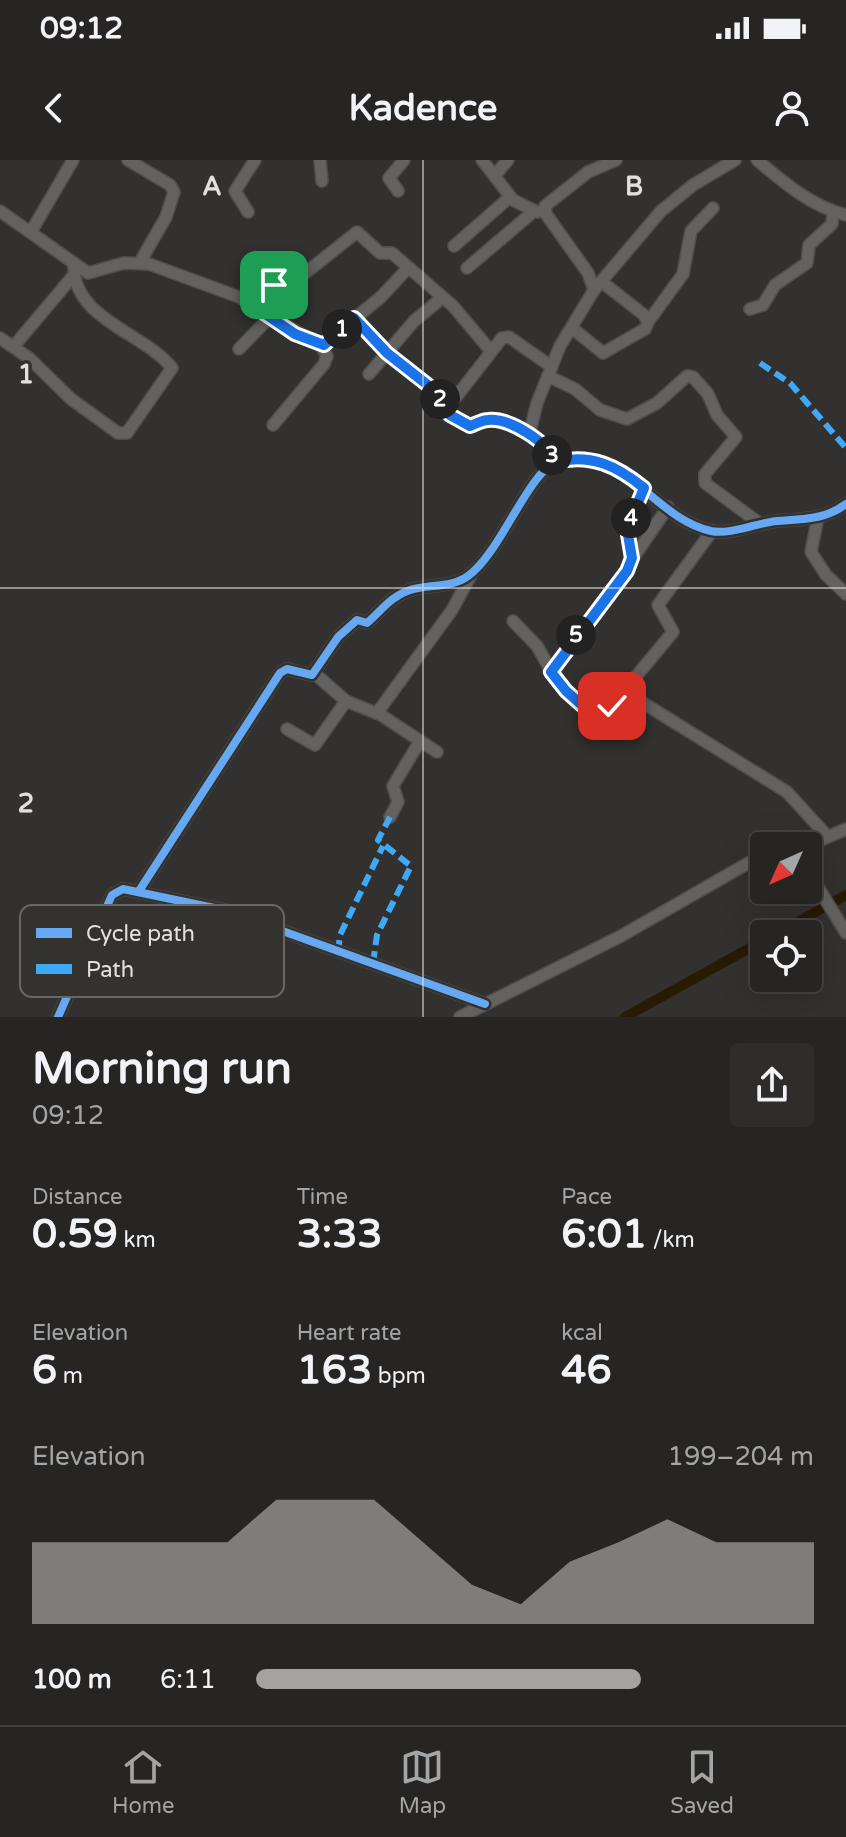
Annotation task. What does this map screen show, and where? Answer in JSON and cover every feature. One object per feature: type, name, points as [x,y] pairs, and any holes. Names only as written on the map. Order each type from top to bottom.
[{"type":"street","points":[[32,230],[73,160]]},
{"type":"street","points":[[128,160],[144,165],[170,185],[174,192],[166,217],[140,262]]},
{"type":"street","points":[[248,212],[235,191],[255,160]]},
{"type":"street","points":[[320,160],[322,181]]},
{"type":"street","points":[[398,191],[389,178],[404,160]]},
{"type":"street","points":[[482,160],[510,197],[540,213],[598,286],[648,322]]},
{"type":"street","points":[[495,175],[508,160]]},
{"type":"street","points":[[467,268],[540,213],[558,193],[588,172],[616,160]]},
{"type":"street","points":[[529,435],[550,371],[598,286],[661,211],[693,185],[735,160]]},
{"type":"street","points":[[757,160],[782,183],[833,212],[846,215]]},
{"type":"street","points":[[454,246],[510,197]]},
{"type":"street","points":[[572,328],[603,353],[641,332],[683,274],[691,231],[713,208]]},
{"type":"street","points":[[0,211],[32,230],[74,270],[80,291],[102,315],[172,368],[127,433],[118,433],[71,399],[14,346],[0,338]]},
{"type":"street","points":[[750,309],[763,305],[775,285],[807,263],[809,245],[830,227],[833,212]]},
{"type":"street","points":[[252,305],[278,282],[294,282],[355,232],[380,253],[392,253],[453,306],[490,350]]},
{"type":"street","points":[[74,270],[93,273],[124,263],[140,262],[231,294],[321,346],[327,356],[324,364],[273,425]]},
{"type":"street","points":[[321,346],[408,268]]},
{"type":"street","points":[[14,346],[74,270]]},
{"type":"street","points":[[369,374],[414,321],[442,298]]},
{"type":"street","points":[[239,349],[269,318]]},
{"type":"street","points":[[354,318],[429,386],[446,410],[465,425],[493,420],[529,435],[550,450],[555,462]]},
{"type":"street","points":[[446,410],[490,350],[502,338],[509,337],[600,410],[627,419],[651,407],[687,376],[693,377],[708,394],[717,415],[736,437],[705,474],[705,483],[759,523]]},
{"type":"street","points":[[377,713],[452,610],[471,575],[499,544],[537,477],[555,462],[600,461],[620,470],[668,507],[712,531],[818,517],[846,504]]},
{"type":"street","points":[[631,561],[627,529],[644,488]]},
{"type":"street","points":[[551,672],[668,507]]},
{"type":"street","points":[[818,517],[811,552],[826,575],[846,594]]},
{"type":"street","points":[[513,621],[532,639],[566,691],[594,716],[600,716],[626,695],[633,680],[673,632],[658,605],[712,531]]},
{"type":"street","points":[[139,891],[275,679],[287,669],[304,676],[314,673],[338,637],[357,620],[367,623],[391,600],[408,591],[457,583],[471,575]]},
{"type":"street","points":[[314,673],[346,701],[366,712],[377,713],[437,752]]},
{"type":"street","points":[[626,695],[787,792],[828,837]]},
{"type":"street","points":[[287,729],[315,745],[346,701]]},
{"type":"street","points":[[390,817],[398,802],[393,786],[420,741]]},
{"type":"street","points":[[822,840],[846,829]]},
{"type":"street","points":[[460,1017],[621,936],[750,862]]},
{"type":"street","points":[[108,905],[118,889],[197,905]]},
{"type":"street","points":[[822,892],[846,933]]},
{"type":"street","points":[[284,932],[485,1004]]},
{"type":"street","points":[[58,1017],[67,997]]},
{"type":"waterway","points":[[801,920],[846,895]]},
{"type":"waterway","points":[[625,1017],[750,948]]},
{"type":"marked path","points":[[760,363],[790,383],[846,448]]},
{"type":"marked path","points":[[373,963],[377,935],[411,866],[378,840],[390,817]]},
{"type":"marked path","points":[[338,952],[340,935],[383,846]]},
{"type":"cycle path","points":[[139,891],[280,673],[287,669],[312,675],[338,637],[357,620],[367,623],[403,593],[455,582],[468,576],[493,549],[527,493],[549,466],[561,460],[584,459],[605,464],[623,474],[673,513],[711,531],[813,518],[846,504]]},
{"type":"cycle path","points":[[108,905],[112,895],[123,889],[200,905]]},
{"type":"cycle path","points":[[284,932],[485,1004]]},
{"type":"cycle path","points":[[58,1017],[67,997]]},
{"type":"route","points":[[274,285],[252,305],[295,334],[321,346],[354,318],[387,353],[429,386],[456,420],[470,426],[487,420],[504,423],[545,446],[555,462],[579,459],[600,461],[620,470],[644,488],[627,529],[631,564],[551,672],[558,683],[594,716],[600,716],[612,706]]}]
